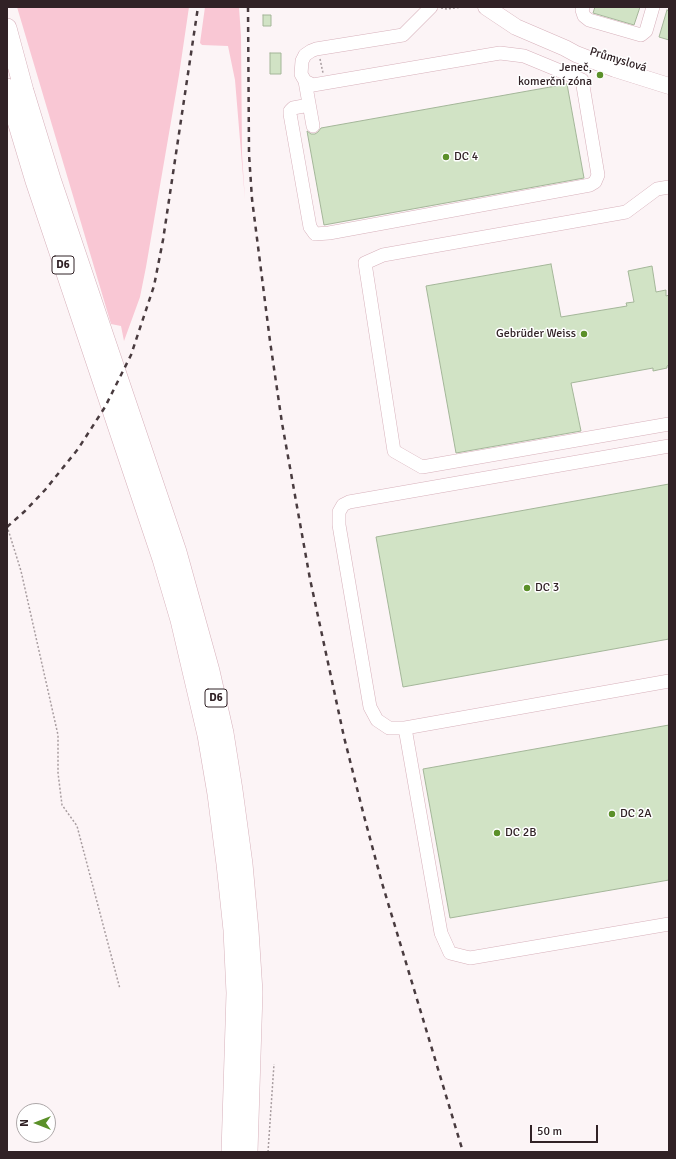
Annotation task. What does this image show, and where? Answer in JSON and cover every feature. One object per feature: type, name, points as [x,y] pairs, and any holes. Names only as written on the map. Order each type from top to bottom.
[{"type":"highway","name":"D6","points":[[7,28],[24,91],[51,179],[176,552],[210,671],[224,733],[234,790],[243,864],[253,992],[248,1152]]},
{"type":"highway","name":"D6","points":[[7,88],[35,181],[162,559],[180,620],[207,734],[218,794],[233,930],[236,993],[231,1152]]},
{"type":"main road","name":"Průmyslová","points":[[486,7],[516,28],[566,48],[593,61],[669,86]]},
{"type":"main road","name":"Průmyslová","points":[[566,48],[586,50],[669,76]]},
{"type":"lane","points":[[581,8],[584,16],[589,20],[641,35],[646,31],[653,7]]},
{"type":"lane","points":[[312,126],[305,81],[301,74],[302,61],[305,55],[316,49],[403,35],[430,8]]},
{"type":"lane","points":[[305,81],[312,84],[500,53],[524,56],[582,80],[598,175],[595,182],[590,185],[328,233],[315,234],[310,227],[290,114],[290,111],[293,108],[309,105]]},
{"type":"lane","points":[[669,187],[657,189],[626,212],[383,256],[365,263],[394,451],[422,467],[669,424]]},
{"type":"lane","points":[[669,446],[349,502],[343,505],[339,512],[339,525],[370,708],[377,720],[388,728],[405,728],[669,681]]},
{"type":"lane","points":[[405,728],[441,933],[450,954],[470,958],[669,924]]},
{"type":"path","points":[[430,8],[446,9],[463,7]]},
{"type":"path","points":[[7,526],[21,571],[58,735],[58,773],[62,805],[77,826],[120,989]]},
{"type":"path","points":[[268,1152],[274,1064]]},
{"type":"shaded area","points":[[17,7],[189,7],[179,75],[146,267],[140,297],[124,341],[121,326],[111,324]]},
{"type":"shaded area","points":[[205,7],[239,7],[241,36],[242,154],[245,200],[235,80],[228,46],[202,45],[200,43]]},
{"type":"building","points":[[595,7],[640,7],[634,25],[593,13]]},
{"type":"building","points":[[667,10],[669,11],[669,40],[659,37]]},
{"type":"building","points":[[263,15],[271,15],[271,26],[263,26]]},
{"type":"building","points":[[270,53],[281,53],[281,74],[270,74]]},
{"type":"building","name":"DC 4","points":[[567,84],[584,178],[324,225],[307,131],[311,134],[315,134],[321,128]]},
{"type":"building","points":[[551,264],[561,317],[627,306],[626,303],[634,302],[628,271],[652,266],[656,292],[666,290],[666,296],[669,295],[669,365],[667,368],[653,371],[653,368],[571,383],[581,431],[456,453],[426,286]]},
{"type":"building","name":"DC 3","points":[[669,484],[669,639],[403,687],[376,537]]},
{"type":"building","points":[[669,725],[669,880],[450,918],[423,769]]},
{"type":"railway","points":[[7,527],[45,490],[78,449],[105,407],[131,355],[154,286],[163,240],[198,7]]},
{"type":"railway","points":[[248,7],[249,154],[252,199],[282,423],[310,579],[344,737],[364,816],[382,883],[463,1152]]},
{"type":"place","name":"Jeneč, komerční zóna","points":[[600,75]]},
{"type":"place","name":"DC 4","points":[[446,157]]},
{"type":"place","name":"Gebrüder Weiss","points":[[584,334]]},
{"type":"place","name":"DC 3","points":[[527,588]]},
{"type":"place","name":"DC 2A","points":[[612,814]]},
{"type":"place","name":"DC 2B","points":[[497,833]]}]
